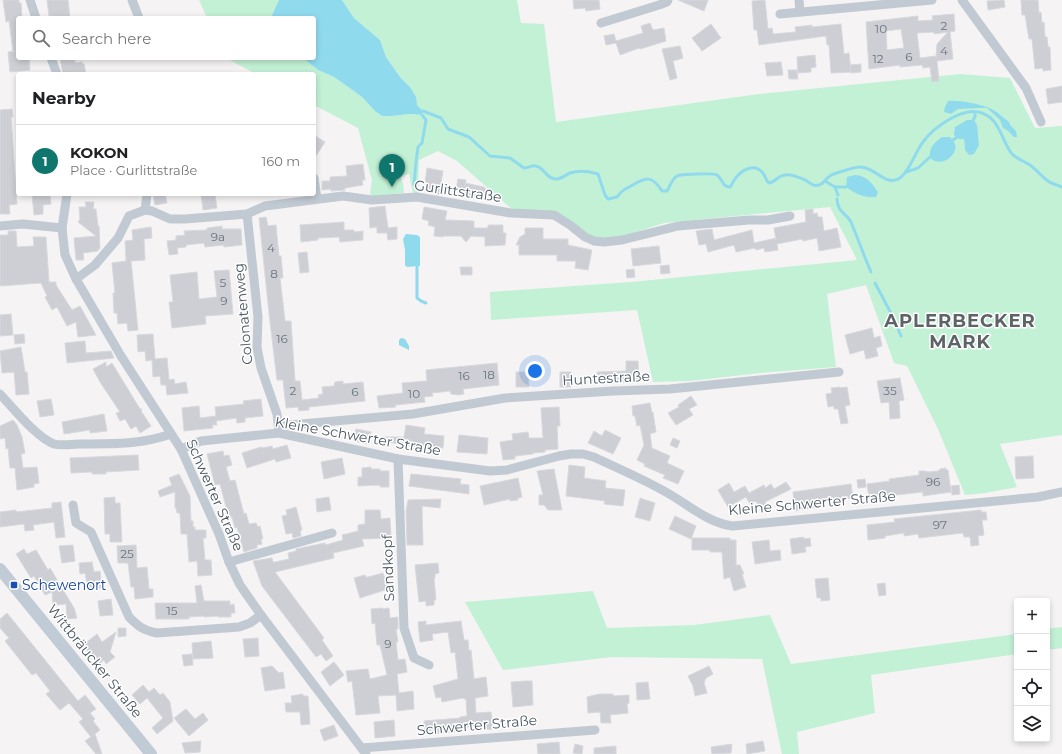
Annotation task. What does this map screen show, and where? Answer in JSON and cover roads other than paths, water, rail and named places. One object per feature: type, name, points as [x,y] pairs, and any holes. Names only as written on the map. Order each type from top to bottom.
[{"type":"main road","name":"Wittbräucker Straße","points":[[0,569],[151,754]]},
{"type":"street","points":[[30,0],[35,16]]},
{"type":"street","points":[[132,0],[138,16]]},
{"type":"street","points":[[601,24],[659,5],[667,2],[668,0]]},
{"type":"street","points":[[799,0],[800,12]]},
{"type":"street","points":[[780,14],[932,0]]},
{"type":"street","points":[[962,0],[1026,88],[1041,122]]},
{"type":"street","points":[[52,60],[56,72]]},
{"type":"street","points":[[316,192],[317,199]]},
{"type":"street","name":"Schwerter Straße","points":[[67,196],[62,228],[66,255],[76,279],[121,356],[181,449],[240,585],[364,751],[595,730]]},
{"type":"street","points":[[76,279],[95,265],[118,238],[130,216],[145,210],[147,196]]},
{"type":"street","name":"Gurlittstraße","points":[[145,210],[152,211],[170,219],[248,214],[265,206],[343,196],[372,200],[417,197],[511,213],[554,215],[585,237],[594,241],[604,242],[622,240],[678,226],[749,220],[768,220],[790,216]]},
{"type":"street","name":"Colonatenweg","points":[[248,214],[258,317],[257,347],[261,368],[277,414],[279,430]]},
{"type":"street","points":[[0,226],[23,224],[62,228]]},
{"type":"street","name":"Huntestraße","points":[[279,430],[413,414],[505,398],[670,389],[839,372]]},
{"type":"street","points":[[0,394],[26,422],[37,432],[55,444],[129,444],[149,441],[171,434]]},
{"type":"street","name":"Kleine Schwerter Straße","points":[[181,449],[201,441],[279,430],[398,459],[490,471],[507,470],[559,456],[583,454],[594,456],[658,488],[722,525],[733,526],[1038,496],[1062,492]]},
{"type":"street","name":"Sandkopf","points":[[398,459],[404,628],[414,658],[429,665]]},
{"type":"street","points":[[73,505],[76,523],[90,532],[129,617],[144,630],[157,633],[239,627],[245,626],[261,615]]},
{"type":"street","points":[[229,562],[332,532]]},
{"type":"water","points":[[279,0],[342,0],[354,18],[380,40],[386,57],[416,97],[417,105],[423,111],[422,115],[410,114],[382,116],[362,97],[334,77],[318,70],[306,60],[316,60],[316,16],[272,15]]},
{"type":"water","points":[[948,101],[973,103],[985,107],[995,111],[1008,121],[1016,131],[1017,137],[1014,137],[1003,128],[1000,120],[987,108],[958,109],[951,114],[944,112]]},
{"type":"water","points":[[967,120],[974,120],[977,125],[979,145],[974,154],[969,155],[965,150],[964,139],[959,139],[954,135],[955,127]]},
{"type":"water","points":[[942,137],[950,137],[954,142],[955,150],[951,157],[939,162],[931,159],[930,150],[934,143]]},
{"type":"water","points":[[855,175],[866,178],[871,182],[878,192],[876,197],[860,195],[846,187],[847,177]]},
{"type":"water","points":[[406,234],[417,235],[420,237],[420,266],[407,267],[405,265],[403,239]]},
{"type":"water","points":[[401,338],[405,339],[409,346],[409,350],[399,345],[399,340]]},
{"type":"waterway","points":[[423,111],[441,118],[448,129],[469,137],[490,156],[510,158],[524,168],[533,166],[539,167],[553,179],[560,178],[577,171],[598,174],[605,195],[608,199],[617,197],[625,189],[645,179],[652,180],[662,191],[667,191],[675,177],[684,175],[715,174],[725,186],[730,187],[734,180],[744,170],[752,168],[759,169],[769,183],[783,175],[787,175],[801,178],[810,184],[819,185],[832,175],[859,167],[870,170],[885,179],[895,180],[904,175],[920,146],[934,130],[941,124],[966,112],[982,113],[988,116],[997,125],[1014,156],[1030,165],[1053,184],[1062,187]]},
{"type":"waterway","points":[[973,120],[975,117],[975,112]]},
{"type":"waterway","points":[[414,185],[418,147],[422,143],[426,120],[422,115]]},
{"type":"waterway","points":[[953,140],[957,137]]},
{"type":"waterway","points":[[906,172],[918,168],[930,157]]},
{"type":"waterway","points":[[825,181],[835,187],[846,187]]},
{"type":"waterway","points":[[835,187],[838,195]]},
{"type":"waterway","points":[[837,199],[839,208],[851,222],[871,272]]},
{"type":"waterway","points":[[417,267],[417,298],[426,303]]},
{"type":"waterway","points":[[875,283],[901,336]]},
{"type":"place","name":"KOKON","points":[[392,187]]},
{"type":"place","name":"Schewenort","points":[[14,585]]},
{"type":"district","name":"APLERBECKER MARK","points":[[960,331]]}]
